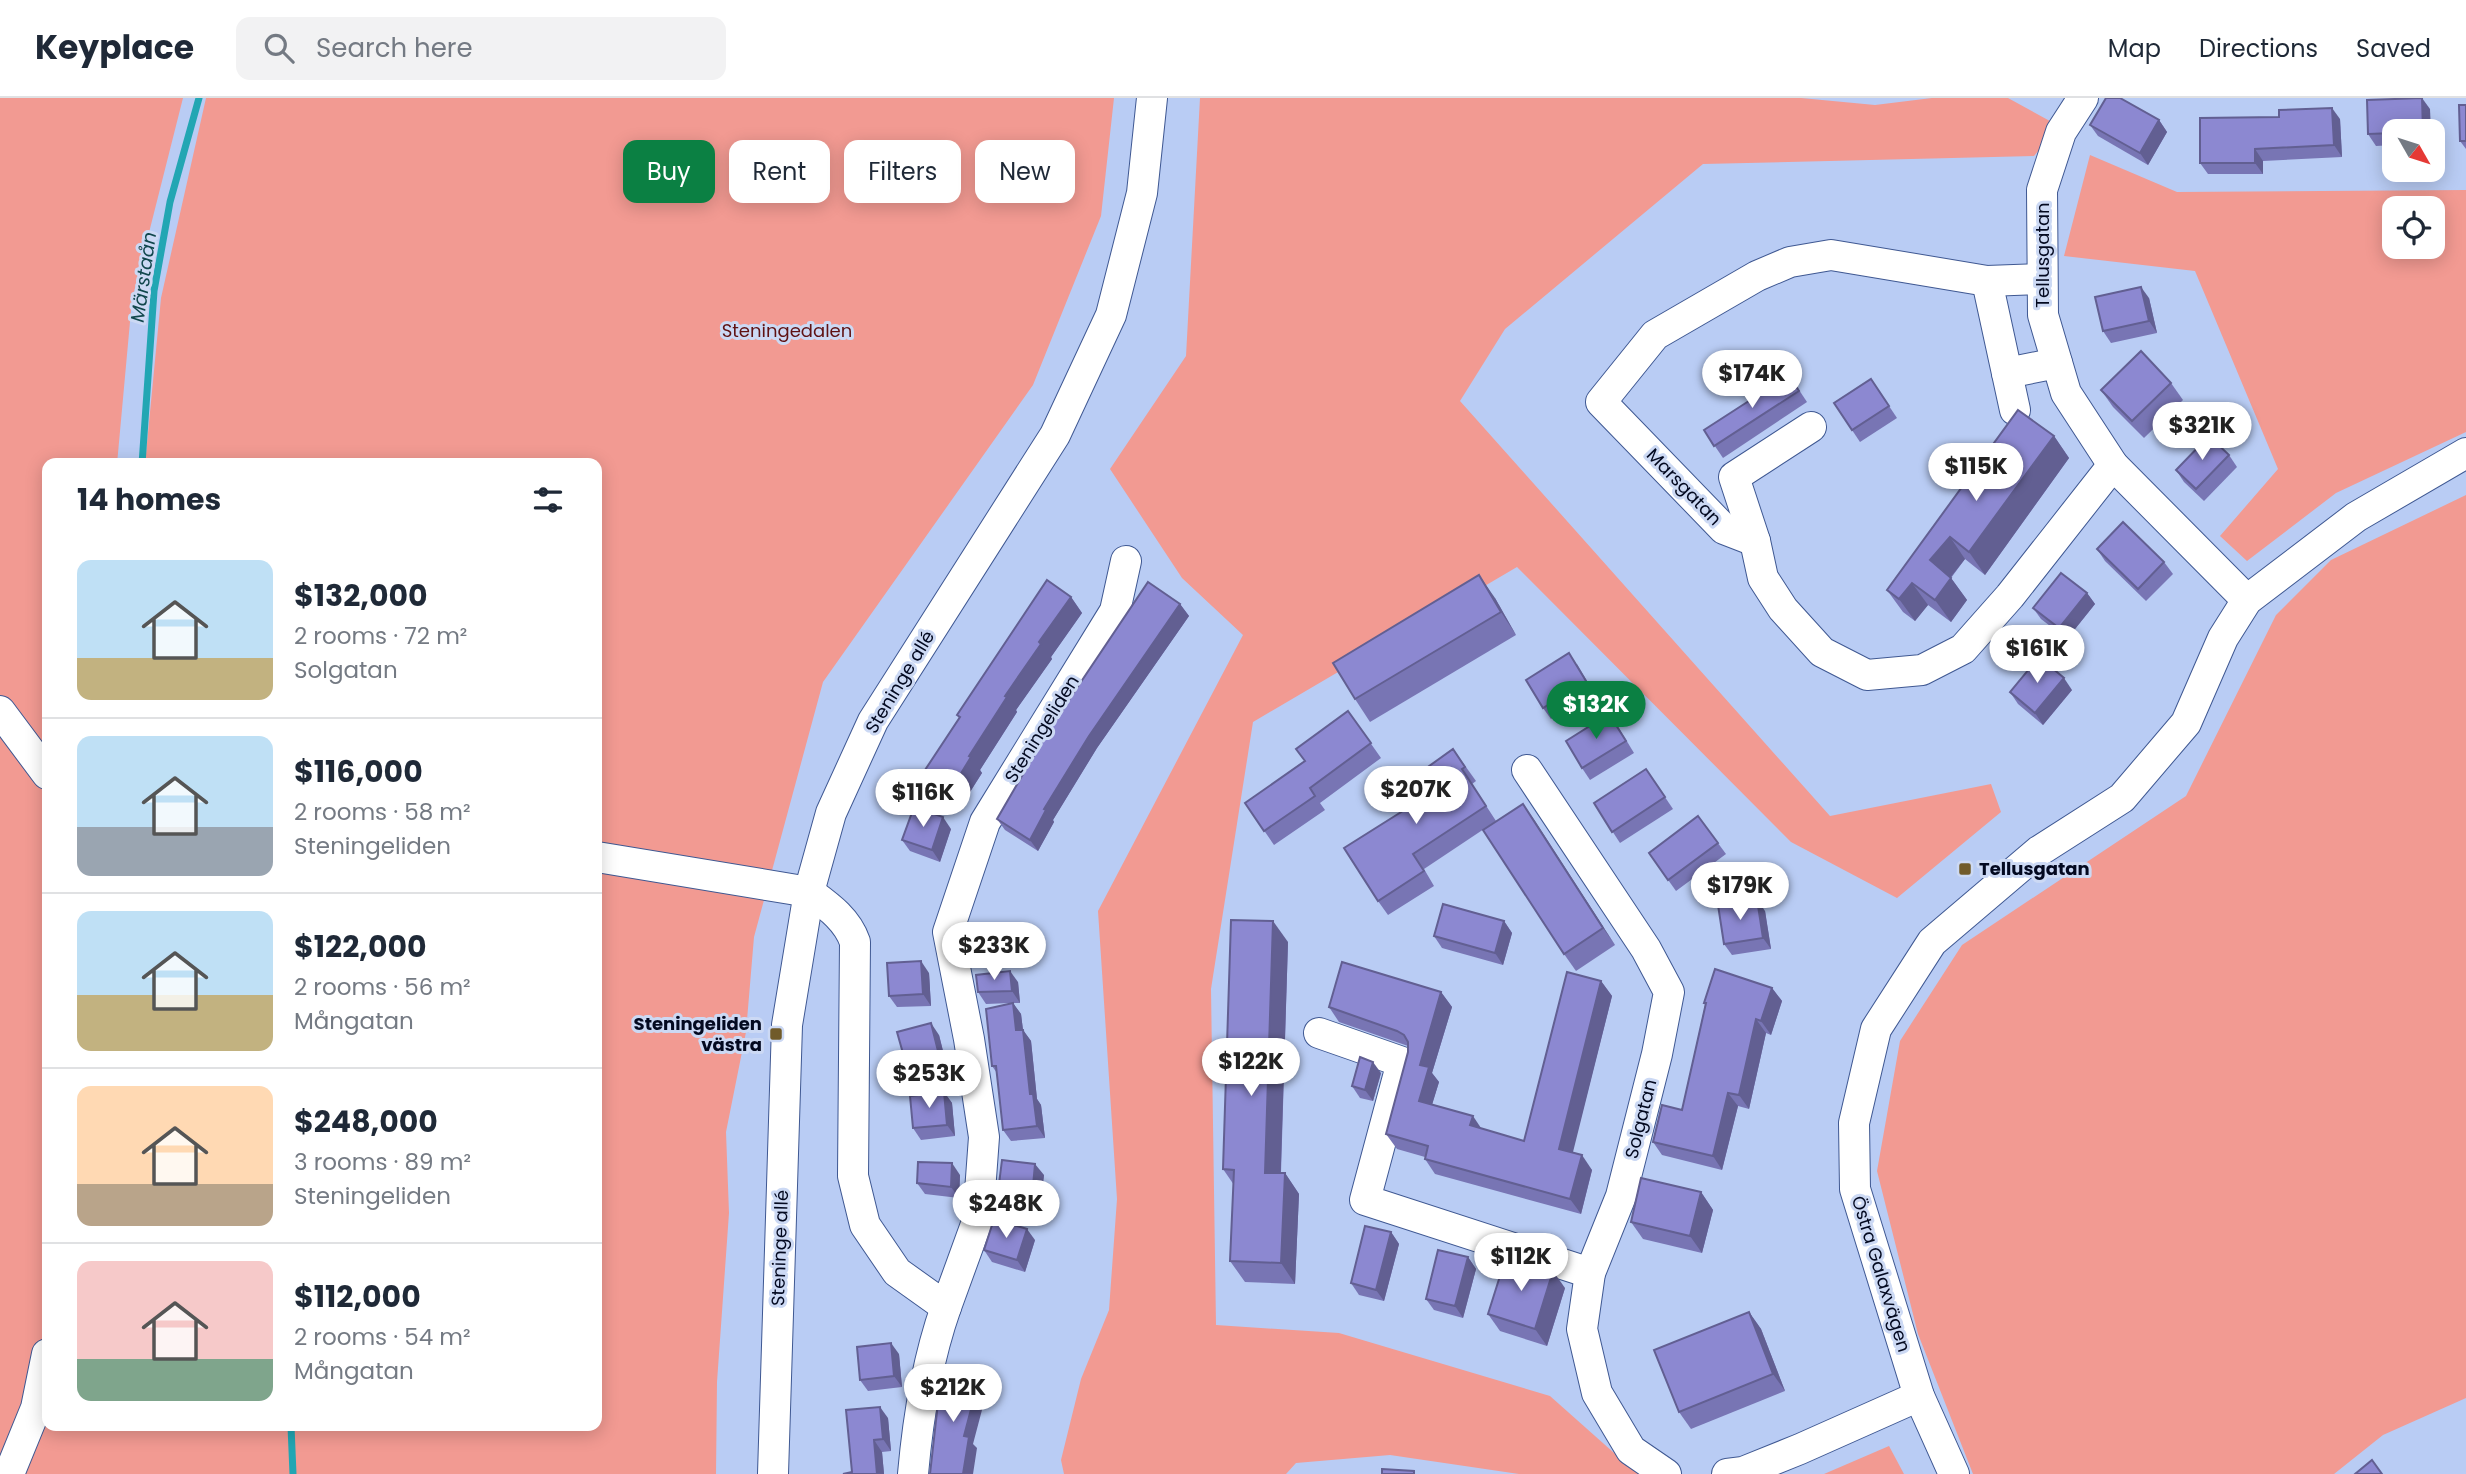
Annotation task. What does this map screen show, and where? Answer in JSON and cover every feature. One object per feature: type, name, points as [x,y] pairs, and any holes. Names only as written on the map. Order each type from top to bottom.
[{"type":"street","name":"Steninge allé","points":[[773,1474],[787,1025],[809,892],[831,813],[873,721],[1055,435],[1111,315],[1142,193],[1152,98]]},
{"type":"street","name":"Tellusgatan","points":[[2083,98],[2062,132],[2042,190],[2043,315],[2066,393],[2113,465],[2247,600]]},
{"type":"street","name":"Marsgatan","points":[[1755,541],[1724,528],[1601,402],[1654,335],[1757,276],[1790,262],[1831,255],[1987,281],[2042,279]]},
{"type":"street","points":[[1987,281],[2015,410]]},
{"type":"street","points":[[2007,373],[2057,363]]},
{"type":"street","points":[[1811,427],[1734,477],[1755,541],[1763,578],[1783,609],[1822,652],[1867,675],[1922,670],[1963,649],[2010,596],[2113,465]]},
{"type":"street","name":"Östra Galaxvägen","points":[[1954,1474],[1919,1396],[1855,1189],[1854,1123],[1876,1029],[1932,942],[2039,852],[2122,798],[2186,723],[2222,638],[2247,600],[2356,517],[2466,453]]},
{"type":"street","name":"Steningeliden","points":[[914,1474],[917,1424],[933,1343],[978,1219],[984,1137],[970,1039],[948,932],[985,822],[1115,611],[1126,561]]},
{"type":"street","points":[[0,711],[42,767]]},
{"type":"street","name":"Solgatan","points":[[1527,770],[1646,949],[1669,992],[1657,1055],[1621,1196],[1590,1273],[1582,1329],[1597,1393],[1631,1450],[1666,1474]]},
{"type":"street","points":[[602,858],[809,892],[830,907],[850,927],[855,942],[853,1176],[865,1225],[897,1272],[946,1307]]},
{"type":"street","points":[[1319,1034],[1402,1062],[1365,1200],[1590,1273]]},
{"type":"street","points":[[9,1474],[36,1408],[42,1379]]},
{"type":"street","points":[[1727,1474],[1743,1472],[1800,1449],[1919,1396]]},
{"type":"green space","name":"Steningedalen","points":[[0,98],[183,98],[132,300],[118,458],[42,458],[42,1431],[602,1431],[602,458],[146,458],[161,298],[206,98],[1114,98],[1101,216],[1033,385],[823,682],[754,937],[746,1032],[726,1132],[729,1213],[717,1382],[716,1474],[0,1474]]},
{"type":"green space","points":[[1200,98],[1801,98],[1875,105],[1932,98],[2008,98],[2059,126],[2034,156],[1703,164],[1505,329],[1460,401],[1830,816],[1991,784],[2001,812],[1897,898],[1791,842],[1517,567],[1253,722],[1211,989],[1216,1325],[1339,1333],[1550,1396],[1613,1452],[1645,1474],[1519,1474],[1390,1455],[1296,1463],[1286,1474],[1064,1474],[1061,1460],[1081,1379],[1109,1310],[1117,1199],[1098,911],[1243,635],[1182,578],[1110,469],[1186,356]]},
{"type":"green space","points":[[2090,155],[2177,192],[2466,190],[2466,432],[2336,493],[2247,561],[2220,536],[2278,469],[2195,271],[2064,256]]},
{"type":"green space","points":[[2466,495],[2466,1398],[2383,1435],[2334,1474],[1973,1474],[1918,1334],[1877,1171],[1900,1041],[1962,945],[2186,796],[2276,615],[2331,560]]},
{"type":"green space","points":[[1889,1446],[1904,1474],[1824,1474]]},
{"type":"building","points":[[2106,98],[2120,98],[2159,120],[2140,153],[2090,125]]},
{"type":"building","points":[[2422,98],[2423,119],[2382,119],[2382,133],[2368,134],[2367,100]]},
{"type":"building","points":[[2459,105],[2466,105],[2466,141],[2460,141]]},
{"type":"building","points":[[2332,108],[2334,145],[2255,149],[2255,163],[2200,163],[2200,118],[2279,117],[2279,110]]},
{"type":"building","points":[[2141,287],[2149,321],[2103,331],[2095,297]]},
{"type":"building","points":[[2141,351],[2171,383],[2132,421],[2101,390]]},
{"type":"building","points":[[1789,375],[1799,391],[1714,446],[1704,430]]},
{"type":"building","points":[[1871,379],[1889,406],[1852,430],[1834,403]]},
{"type":"building","points":[[2018,410],[2054,436],[1969,552],[1950,537],[1930,560],[1951,578],[1935,600],[1912,583],[1899,599],[1887,590]]},
{"type":"building","points":[[2209,436],[2229,455],[2196,489],[2176,470]]},
{"type":"building","points":[[2123,522],[2164,562],[2138,589],[2097,549]]},
{"type":"building","points":[[2061,573],[2087,593],[2059,628],[2033,608]]},
{"type":"building","points":[[1479,575],[1501,612],[1355,699],[1333,663]]},
{"type":"building","points":[[1047,580],[1071,597],[1005,696],[1007,697],[952,788],[925,770],[960,717],[957,715]]},
{"type":"building","points":[[1148,582],[1180,604],[1089,736],[1044,809],[1046,810],[1030,840],[997,819],[1048,731]]},
{"type":"building","points":[[1569,653],[1586,681],[1543,708],[1526,680]]},
{"type":"building","points":[[2039,657],[2064,678],[2035,713],[2010,692]]},
{"type":"building","points":[[1348,711],[1371,743],[1310,788],[1315,796],[1264,831],[1245,803],[1305,761],[1296,749]]},
{"type":"building","points":[[1609,714],[1626,741],[1582,768],[1566,741]]},
{"type":"building","points":[[1453,749],[1465,767],[1462,769],[1486,806],[1413,854],[1424,871],[1378,901],[1344,848],[1417,802],[1404,784]]},
{"type":"building","points":[[1646,769],[1665,797],[1612,832],[1594,803]]},
{"type":"building","points":[[1523,804],[1603,928],[1564,954],[1483,830]]},
{"type":"building","points":[[914,807],[943,817],[932,850],[902,840]]},
{"type":"building","points":[[1698,816],[1718,843],[1668,880],[1649,853]]},
{"type":"building","points":[[1757,899],[1763,938],[1724,944],[1718,905]]},
{"type":"building","points":[[1443,904],[1504,921],[1495,953],[1434,936]]},
{"type":"building","points":[[1231,920],[1273,921],[1265,1173],[1285,1173],[1281,1263],[1230,1261],[1234,1170],[1223,1169]]},
{"type":"building","points":[[921,961],[923,994],[889,996],[887,963]]},
{"type":"building","points":[[1342,962],[1441,992],[1420,1065],[1429,1067],[1419,1101],[1473,1116],[1470,1125],[1524,1141],[1567,972],[1601,981],[1559,1149],[1582,1155],[1570,1199],[1425,1159],[1428,1146],[1386,1134],[1408,1052],[1408,1042],[1404,1035],[1397,1031],[1329,1007]]},
{"type":"building","points":[[1715,969],[1772,988],[1761,1021],[1756,1019],[1739,1095],[1728,1093],[1713,1156],[1653,1142],[1662,1105],[1682,1110],[1704,1003]]},
{"type":"building","points":[[1010,971],[1012,991],[978,992],[976,975]]},
{"type":"building","points":[[1013,1003],[1016,1030],[1023,1030],[1030,1094],[1033,1094],[1037,1126],[1003,1130],[986,1009]]},
{"type":"building","points":[[931,1023],[939,1055],[906,1064],[897,1032]]},
{"type":"building","points":[[1360,1057],[1373,1062],[1365,1090],[1352,1086]]},
{"type":"building","points":[[944,1092],[947,1125],[913,1128],[910,1096]]},
{"type":"building","points":[[1002,1160],[1035,1164],[1032,1197],[998,1192]]},
{"type":"building","points":[[918,1162],[952,1163],[951,1187],[917,1183]]},
{"type":"building","points":[[1641,1178],[1701,1192],[1690,1236],[1631,1222]]},
{"type":"building","points":[[994,1219],[1027,1229],[1017,1260],[984,1250]]},
{"type":"building","points":[[1365,1226],[1391,1232],[1376,1290],[1351,1283]]},
{"type":"building","points":[[1438,1250],[1468,1257],[1455,1306],[1426,1299]]},
{"type":"building","points":[[1506,1257],[1553,1271],[1535,1329],[1488,1314]]},
{"type":"building","points":[[1749,1312],[1773,1374],[1679,1412],[1654,1350]]},
{"type":"building","points":[[891,1343],[894,1376],[860,1380],[857,1347]]},
{"type":"building","points":[[946,1371],[979,1379],[964,1436],[969,1437],[963,1474],[930,1474],[938,1403]]},
{"type":"building","points":[[880,1407],[883,1439],[874,1440],[877,1474],[843,1474],[852,1472],[846,1410]]},
{"type":"building","points":[[2372,1460],[2382,1474],[2355,1474]]},
{"type":"building","points":[[1382,1469],[1414,1471],[1414,1474],[1382,1474]]},
{"type":"waterway","name":"Märstaån","points":[[142,458],[154,291],[170,202],[199,98]]},
{"type":"waterway","name":"Märstaån","points":[[291,1431],[293,1474]]},
{"type":"place","name":"Tellusgatan","points":[[1965,869]]},
{"type":"place","name":"Steningeliden västra","points":[[776,1034]]}]
